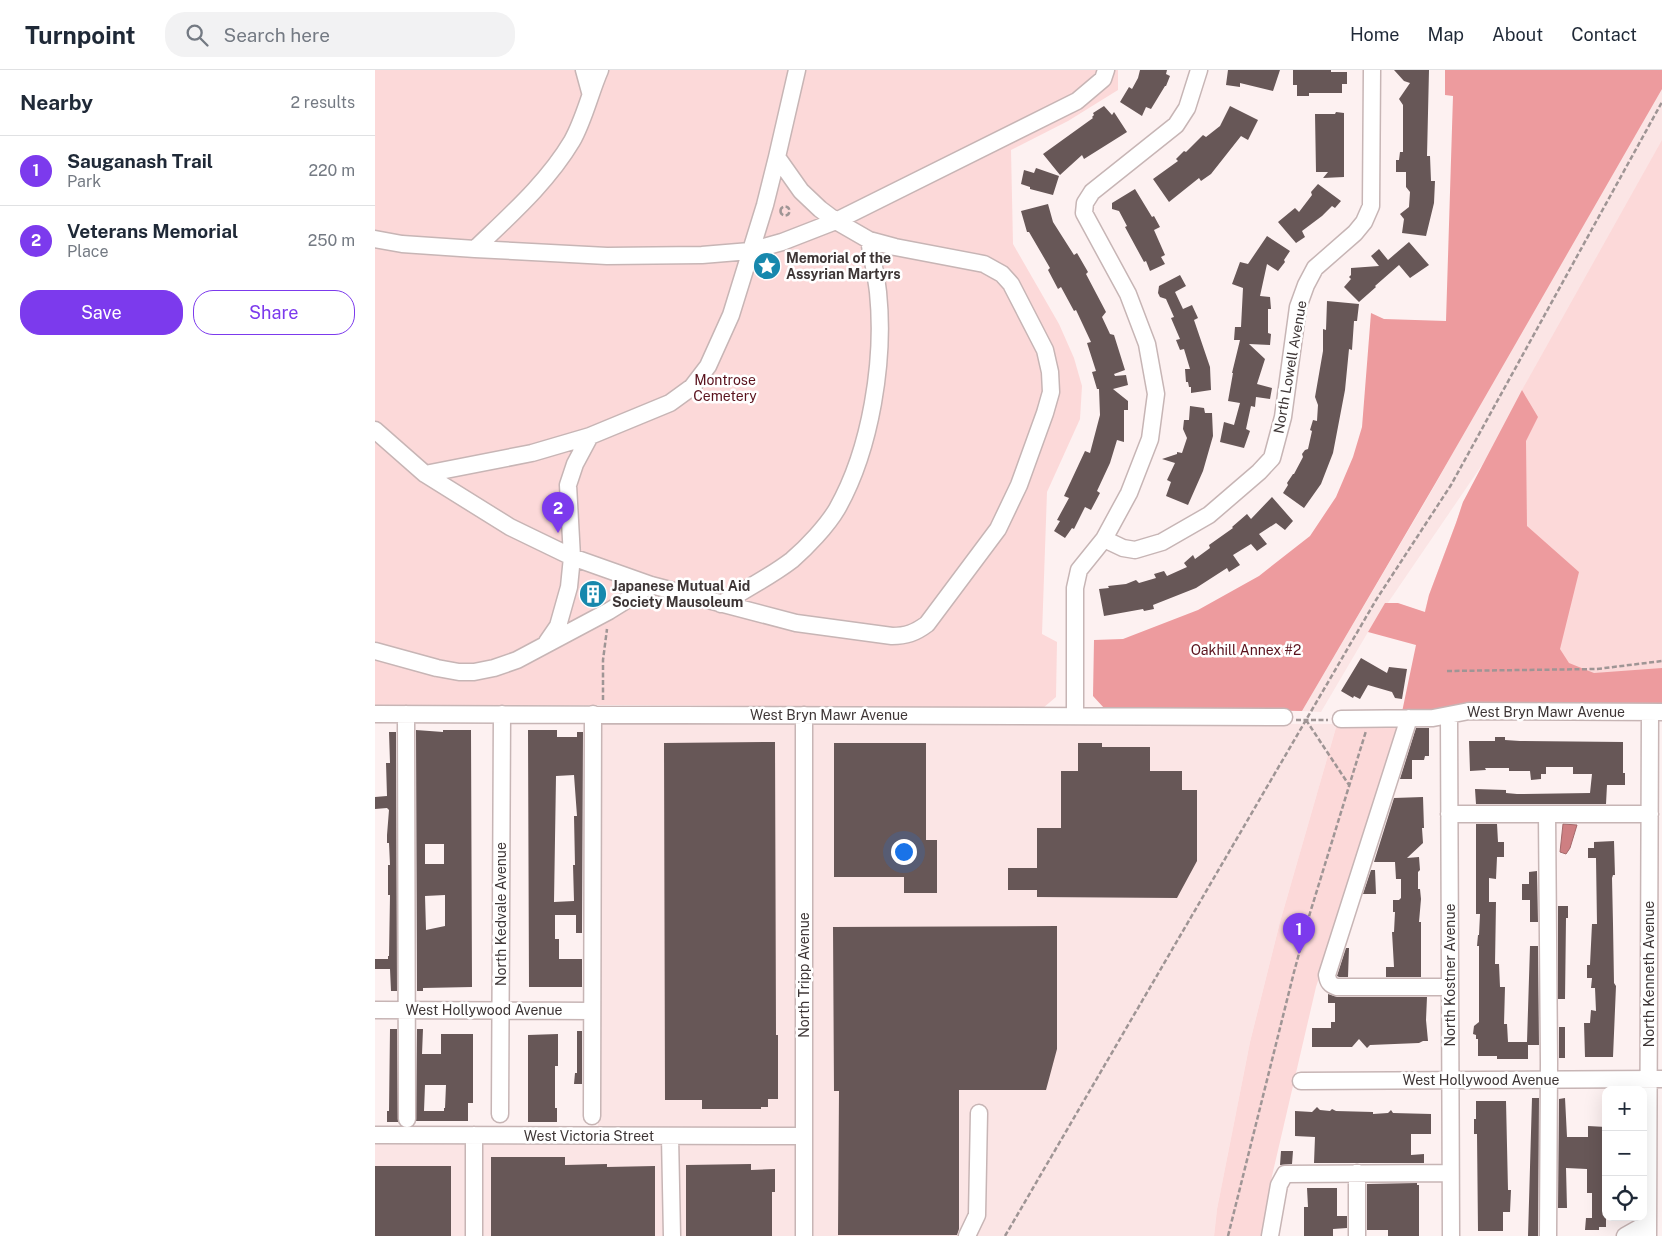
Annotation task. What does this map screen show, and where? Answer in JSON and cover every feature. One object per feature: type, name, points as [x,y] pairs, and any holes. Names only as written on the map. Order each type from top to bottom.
[{"type":"street","points":[[584,70],[591,92]]},
{"type":"street","points":[[475,249],[545,178],[564,153],[573,139],[600,70]]},
{"type":"street","points":[[425,474],[532,453],[590,436],[670,403],[692,387],[707,366],[731,315],[763,211],[797,70]]},
{"type":"street","points":[[375,239],[402,244],[607,256],[702,255],[750,251],[782,242],[836,221],[1077,101],[1103,79],[1106,70]]},
{"type":"street","points":[[1075,716],[1075,588],[1079,570],[1104,539],[1129,493],[1150,439],[1156,394],[1147,344],[1128,294],[1084,213],[1085,203],[1092,192],[1176,125],[1187,108],[1199,70]]},
{"type":"street","name":"North Lowell Avenue","points":[[1104,539],[1123,548],[1135,550],[1161,542],[1209,515],[1259,472],[1272,458],[1283,417],[1298,307],[1305,285],[1315,268],[1355,233],[1364,222],[1371,206],[1372,70]]},
{"type":"street","points":[[375,430],[425,474],[509,527],[572,557],[651,585],[796,622],[892,636],[905,636],[917,632],[927,624],[998,529],[1019,485],[1051,392],[1050,372],[1045,350],[1011,284],[1001,274],[984,264],[913,251],[869,240],[836,221],[820,209],[801,191],[777,158]]},
{"type":"street","points":[[721,604],[791,560],[815,537],[836,510],[851,481],[865,440],[875,388],[879,339],[878,293],[869,240]]},
{"type":"street","points":[[545,644],[558,626],[569,587],[572,557],[568,485],[575,464],[590,436]]},
{"type":"street","points":[[375,651],[459,672],[474,672],[494,668],[517,660],[609,611],[651,585]]},
{"type":"street","name":"West Bryn Mawr Avenue","points":[[1336,720],[1433,718],[1469,711],[1656,712]]},
{"type":"street","name":"North Kenneth Avenue","points":[[1651,1229],[1655,1079],[1650,814],[1656,797],[1656,712]]},
{"type":"street","name":"West Bryn Mawr Avenue","points":[[375,714],[1283,717]]},
{"type":"street","points":[[406,714],[407,1119]]},
{"type":"street","name":"North Kedvale Avenue","points":[[500,1114],[502,714]]},
{"type":"street","points":[[592,1116],[592,1010],[598,714]]},
{"type":"street","name":"North Tripp Avenue","points":[[804,715],[804,1236]]},
{"type":"street","name":"North Kostner Avenue","points":[[1449,715],[1451,1236]]},
{"type":"street","points":[[1409,718],[1327,975],[1327,981],[1331,986],[1337,987],[1450,987]]},
{"type":"street","points":[[1449,814],[1650,814]]},
{"type":"street","points":[[1547,814],[1548,1236]]},
{"type":"street","name":"West Hollywood Avenue","points":[[375,1010],[592,1010]]},
{"type":"street","name":"West Hollywood Avenue","points":[[1301,1081],[1655,1079]]},
{"type":"street","points":[[967,1236],[977,1215],[979,1113]]},
{"type":"street","name":"West Victoria Street","points":[[375,1135],[804,1136]]},
{"type":"street","points":[[474,1135],[474,1236]]},
{"type":"street","points":[[670,1136],[673,1236]]},
{"type":"street","points":[[1270,1236],[1279,1184],[1285,1174],[1451,1173]]},
{"type":"street","points":[[1357,1174],[1357,1236]]},
{"type":"street","points":[[1625,1236],[1651,1229]]},
{"type":"path","points":[[1005,1236],[1376,600],[1451,485],[1662,102]]},
{"type":"path","points":[[598,714],[609,611]]},
{"type":"path","points":[[1447,671],[1597,669],[1662,662]]},
{"type":"path","points":[[1283,717],[1287,721],[1336,720]]},
{"type":"path","points":[[1228,1236],[1294,972],[1370,718]]},
{"type":"path","points":[[1306,720],[1349,785]]},
{"type":"shaded area","points":[[1662,70],[1662,168],[1525,402],[1368,632],[1321,712],[1302,711],[1435,485]]},
{"type":"shaded area","points":[[598,722],[1337,724],[1280,922],[1250,1042],[1217,1209],[1214,1236],[375,1236],[375,1133],[598,1132]]},
{"type":"shaded area","points":[[1563,824],[1577,825],[1570,848],[1566,854],[1560,852]]},
{"type":"green space","name":"Montrose Cemetery","points":[[375,70],[1118,70],[1118,90],[1068,121],[1011,150],[1013,244],[1059,324],[1074,358],[1082,386],[1080,419],[1047,492],[1042,634],[1057,642],[1056,697],[1043,708],[603,705],[375,706]]},
{"type":"green space","name":"Oakhill Annex #2","points":[[1445,70],[1662,70],[1662,89],[1302,711],[1104,708],[1093,696],[1094,640],[1123,639],[1198,610],[1259,576],[1310,536],[1336,497],[1353,457],[1362,427],[1371,313],[1384,319],[1446,321],[1453,96],[1445,95]]},
{"type":"green space","points":[[1662,140],[1662,704],[1416,645],[1429,595],[1463,502],[1527,399],[1522,390]]},
{"type":"green space","points":[[1522,390],[1538,417],[1526,441],[1527,526],[1579,572],[1560,649],[1569,663],[1594,673],[1662,668],[1662,704],[1402,712],[1416,645],[1368,632],[1385,603],[1398,603],[1425,612],[1429,595],[1463,502]]},
{"type":"green space","points":[[1337,724],[1403,725],[1316,987],[1272,1176],[1262,1236],[1214,1236],[1217,1209],[1250,1042],[1280,922]]},
{"type":"building","points":[[1140,70],[1167,70],[1166,74],[1170,76],[1166,86],[1151,109],[1146,107],[1142,116],[1120,102],[1129,87],[1132,89]]},
{"type":"building","points":[[1228,70],[1280,70],[1273,91],[1240,83],[1240,87],[1226,85]]},
{"type":"building","points":[[1293,70],[1347,72],[1347,84],[1342,84],[1342,93],[1309,93],[1309,96],[1297,96],[1297,85],[1293,85]]},
{"type":"building","points":[[1394,70],[1429,70],[1427,156],[1430,156],[1431,181],[1435,181],[1434,203],[1426,236],[1402,233],[1404,219],[1400,214],[1409,207],[1410,192],[1406,187],[1406,172],[1396,172],[1396,160],[1399,160],[1400,152],[1403,152],[1403,105],[1399,99],[1410,83],[1404,81]]},
{"type":"building","points":[[1104,106],[1112,115],[1114,112],[1127,132],[1084,159],[1082,155],[1060,175],[1043,154],[1093,118],[1093,113]]},
{"type":"building","points":[[1230,106],[1258,120],[1248,140],[1241,136],[1211,174],[1201,181],[1199,178],[1169,202],[1153,179],[1178,161],[1176,159],[1203,135],[1206,137],[1220,126]]},
{"type":"building","points":[[1336,112],[1344,113],[1344,177],[1323,178],[1328,172],[1316,172],[1315,114],[1335,114]]},
{"type":"building","points":[[1036,168],[1059,176],[1053,195],[1030,189],[1030,187],[1021,184],[1024,170],[1034,173]]},
{"type":"building","points":[[1318,184],[1341,201],[1335,208],[1332,206],[1302,231],[1305,237],[1296,243],[1278,222],[1295,208],[1299,212]]},
{"type":"building","points":[[1135,189],[1160,227],[1154,230],[1165,255],[1161,257],[1165,264],[1150,271],[1125,227],[1127,226],[1119,211],[1112,209],[1112,203]]},
{"type":"building","points":[[1048,204],[1053,222],[1074,255],[1077,253],[1106,312],[1102,317],[1110,334],[1114,335],[1125,370],[1114,374],[1115,376],[1126,375],[1128,385],[1113,389],[1128,401],[1128,410],[1124,410],[1124,442],[1117,440],[1110,463],[1097,491],[1100,493],[1091,510],[1085,507],[1074,529],[1072,528],[1065,538],[1054,531],[1060,521],[1057,520],[1069,498],[1064,496],[1085,451],[1090,453],[1100,415],[1099,389],[1097,389],[1092,372],[1096,371],[1087,343],[1091,342],[1076,310],[1074,311],[1061,287],[1058,289],[1048,270],[1050,268],[1029,232],[1027,232],[1021,211]]},
{"type":"building","points":[[1267,236],[1290,251],[1278,271],[1267,264],[1260,296],[1270,297],[1271,309],[1268,309],[1268,333],[1271,334],[1270,345],[1249,344],[1265,359],[1257,384],[1272,388],[1270,399],[1256,397],[1255,407],[1251,406],[1246,429],[1250,431],[1244,448],[1220,442],[1224,422],[1234,425],[1240,403],[1228,401],[1240,340],[1234,340],[1235,327],[1241,327],[1243,288],[1232,284],[1240,262],[1248,264]]},
{"type":"building","points":[[1409,242],[1429,265],[1410,278],[1399,265],[1359,302],[1344,287],[1351,279],[1349,277],[1351,275],[1351,268],[1379,266],[1371,256],[1379,249],[1388,260]]},
{"type":"building","points":[[1180,275],[1186,286],[1175,292],[1183,309],[1192,305],[1198,318],[1194,320],[1210,367],[1211,390],[1191,393],[1191,387],[1186,382],[1185,369],[1190,369],[1184,349],[1180,350],[1176,340],[1180,339],[1171,318],[1174,317],[1166,299],[1160,297],[1158,293],[1159,286]]},
{"type":"building","points":[[1327,301],[1359,304],[1357,321],[1354,321],[1352,350],[1349,349],[1345,390],[1333,453],[1321,484],[1304,508],[1283,493],[1303,457],[1302,454],[1308,449],[1313,420],[1317,421],[1318,405],[1315,397],[1323,351],[1323,329],[1326,330]]},
{"type":"building","points":[[1190,406],[1204,408],[1205,413],[1212,413],[1213,436],[1203,471],[1188,505],[1166,496],[1171,482],[1167,480],[1175,463],[1162,459],[1177,454],[1177,452],[1182,453],[1187,438],[1183,429],[1184,420],[1189,420]]},
{"type":"building","points":[[1272,497],[1293,521],[1285,530],[1276,523],[1259,534],[1267,544],[1257,551],[1251,544],[1233,555],[1240,565],[1229,572],[1227,568],[1196,588],[1153,605],[1154,609],[1144,611],[1143,609],[1104,616],[1099,589],[1126,584],[1136,580],[1139,583],[1156,578],[1154,574],[1164,571],[1167,576],[1187,567],[1184,563],[1193,555],[1195,559],[1210,548],[1209,545],[1233,528],[1247,514],[1251,519]]},
{"type":"building","points":[[1361,658],[1387,673],[1389,667],[1407,669],[1402,699],[1395,698],[1392,692],[1368,685],[1360,699],[1354,696],[1353,698],[1341,691]]},
{"type":"building","points":[[1416,728],[1429,728],[1429,756],[1425,756],[1424,760],[1412,760],[1412,779],[1400,779]]},
{"type":"building","points":[[416,730],[443,732],[443,730],[471,730],[472,987],[423,988],[423,991],[417,991]],"holes":[[[425,844],[444,844],[444,864],[425,864]],[[445,895],[445,926],[426,930],[425,896]]]},
{"type":"building","points":[[528,730],[557,730],[557,737],[577,737],[577,732],[583,732],[582,933],[576,933],[576,915],[555,915],[555,939],[559,939],[559,959],[582,959],[582,987],[529,987]],"holes":[[[574,775],[577,816],[574,816],[574,901],[554,902],[556,776]]]},
{"type":"building","points":[[389,732],[396,732],[397,991],[391,991],[390,969],[375,969],[375,959],[388,959],[389,956],[390,895],[388,895],[388,865],[390,865],[387,835],[389,810],[387,808],[375,809],[375,797],[387,796],[386,763],[390,763]]},
{"type":"building","points":[[1495,737],[1505,737],[1505,740],[1520,741],[1623,742],[1625,785],[1607,785],[1606,804],[1476,804],[1475,789],[1506,790],[1506,793],[1517,794],[1590,793],[1592,774],[1573,774],[1573,767],[1546,767],[1546,774],[1541,774],[1541,779],[1531,780],[1530,771],[1509,771],[1509,768],[1485,768],[1486,770],[1470,771],[1469,741],[1495,741]]},
{"type":"building","points":[[775,742],[778,1099],[768,1099],[768,1107],[761,1107],[761,1109],[702,1109],[702,1100],[665,1100],[664,743]]},
{"type":"building","points":[[834,743],[926,743],[926,840],[937,840],[937,893],[904,893],[904,877],[834,877]]},
{"type":"building","points":[[1078,743],[1102,743],[1102,747],[1150,747],[1150,771],[1182,771],[1182,790],[1197,790],[1197,861],[1177,898],[1037,897],[1037,890],[1008,890],[1008,868],[1037,868],[1037,828],[1061,828],[1061,771],[1078,771]]},
{"type":"building","points":[[1423,797],[1423,843],[1407,858],[1419,857],[1418,889],[1420,889],[1421,899],[1419,922],[1421,922],[1421,977],[1386,977],[1386,967],[1394,967],[1392,932],[1394,932],[1395,912],[1393,912],[1393,900],[1401,898],[1401,879],[1396,879],[1395,862],[1374,862],[1394,798]]},
{"type":"building","points":[[1476,824],[1497,824],[1498,842],[1504,842],[1504,857],[1497,857],[1496,879],[1489,878],[1489,902],[1496,902],[1495,964],[1499,964],[1500,987],[1505,987],[1504,1024],[1507,1024],[1508,1042],[1527,1042],[1530,946],[1538,946],[1539,1045],[1528,1045],[1528,1059],[1497,1059],[1497,1056],[1478,1056],[1478,1039],[1473,1034],[1474,1026],[1479,1022],[1479,946],[1477,946],[1480,914],[1476,914]]},
{"type":"building","points":[[1614,841],[1615,875],[1612,878],[1614,983],[1616,986],[1613,1057],[1585,1057],[1584,1023],[1590,1023],[1591,1010],[1596,1011],[1595,988],[1591,988],[1592,978],[1587,978],[1587,965],[1590,965],[1592,924],[1597,924],[1596,858],[1588,858],[1588,848],[1594,848],[1594,842]]},
{"type":"building","points":[[1371,870],[1375,870],[1376,894],[1363,894]]},
{"type":"building","points":[[1537,871],[1538,922],[1530,922],[1530,900],[1522,900],[1522,884],[1529,884],[1529,872]]},
{"type":"building","points":[[1558,906],[1568,906],[1568,918],[1566,918],[1565,999],[1558,999]]},
{"type":"building","points":[[1057,926],[1057,1049],[1046,1090],[959,1090],[959,1229],[957,1235],[838,1235],[839,1091],[834,1091],[833,927]]},
{"type":"building","points":[[1346,948],[1349,948],[1348,977],[1339,977],[1337,976]]},
{"type":"building","points":[[1328,994],[1337,997],[1427,997],[1426,1020],[1428,1041],[1370,1045],[1367,1048],[1359,1039],[1352,1047],[1312,1047],[1312,1028],[1331,1028],[1331,1022],[1335,1022],[1335,1003],[1328,1003]]},
{"type":"building","points":[[1559,1027],[1565,1027],[1565,1058],[1559,1058]]},
{"type":"building","points":[[390,1029],[397,1029],[398,1122],[387,1122],[387,1111],[389,1111]]},
{"type":"building","points":[[417,1029],[423,1029],[422,1054],[441,1054],[441,1034],[473,1034],[473,1103],[468,1103],[468,1121],[416,1121]],"holes":[[[425,1085],[446,1085],[444,1111],[424,1111]]]},
{"type":"building","points":[[577,1031],[582,1031],[582,1084],[574,1084],[575,1073],[577,1073]]},
{"type":"building","points":[[558,1034],[558,1066],[555,1066],[557,1122],[528,1122],[528,1035]]},
{"type":"building","points":[[1532,1098],[1539,1098],[1538,1236],[1528,1236]]},
{"type":"building","points":[[1565,1098],[1567,1137],[1588,1137],[1588,1126],[1602,1127],[1602,1221],[1606,1221],[1606,1227],[1599,1227],[1599,1230],[1585,1230],[1586,1218],[1592,1218],[1592,1193],[1587,1193],[1587,1169],[1566,1168],[1567,1208],[1558,1208],[1559,1099]]},
{"type":"building","points":[[1476,1101],[1506,1101],[1508,1190],[1511,1190],[1510,1212],[1503,1212],[1503,1231],[1478,1231],[1477,1134],[1474,1134]]},
{"type":"building","points":[[1317,1107],[1320,1110],[1373,1112],[1373,1114],[1388,1113],[1391,1110],[1393,1113],[1431,1114],[1431,1134],[1411,1134],[1411,1155],[1424,1154],[1424,1163],[1314,1163],[1315,1137],[1295,1136],[1295,1111],[1312,1112]]},
{"type":"building","points":[[1281,1151],[1293,1151],[1292,1164],[1280,1165]]},
{"type":"building","points":[[491,1157],[565,1157],[565,1165],[607,1164],[607,1167],[655,1166],[655,1236],[491,1236]]},
{"type":"building","points":[[751,1164],[751,1170],[775,1169],[775,1192],[772,1192],[772,1236],[686,1236],[686,1165]]},
{"type":"building","points":[[375,1166],[451,1166],[451,1236],[375,1236]]},
{"type":"building","points":[[1417,1183],[1419,1185],[1419,1236],[1388,1236],[1388,1230],[1367,1230],[1367,1184]]},
{"type":"building","points":[[1307,1188],[1337,1188],[1337,1216],[1347,1216],[1347,1228],[1333,1229],[1333,1236],[1304,1236],[1304,1207],[1308,1207]]},
{"type":"place","name":"Memorial of the Assyrian Martyrs","points":[[767,266]]},
{"type":"place","name":"Veterans Memorial","points":[[558,533]]},
{"type":"place","name":"Japanese Mutual Aid Society Mausoleum","points":[[593,594]]},
{"type":"place","name":"Sauganash Trail","points":[[1299,954]]}]
